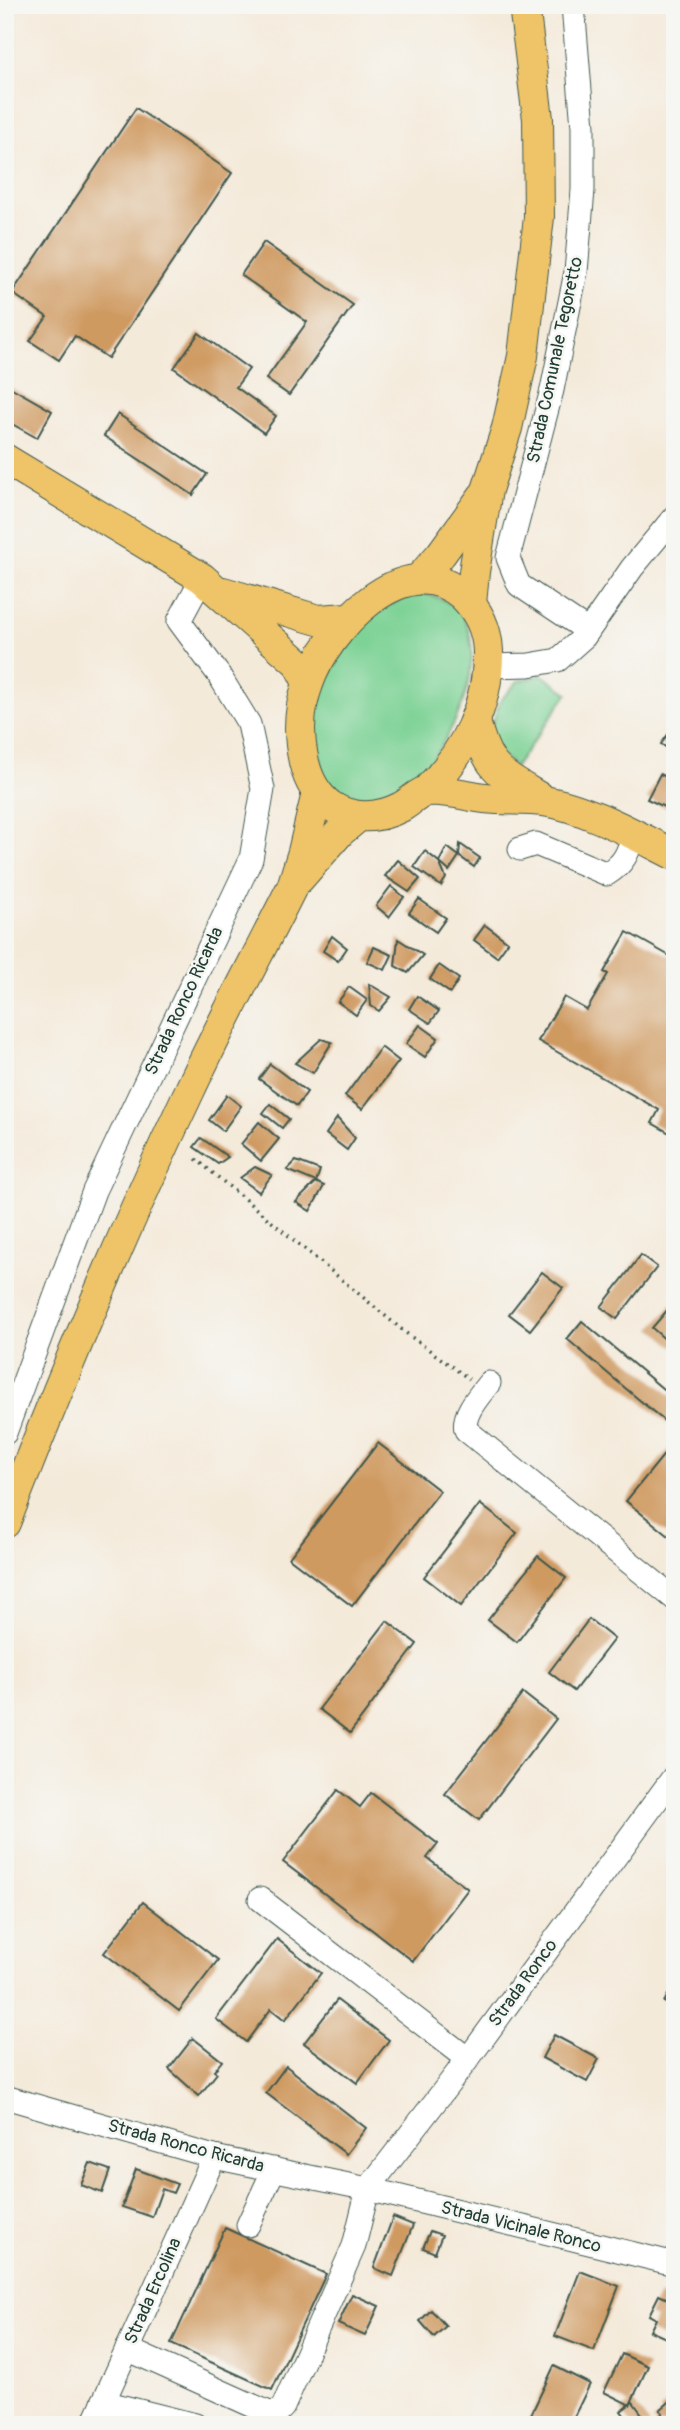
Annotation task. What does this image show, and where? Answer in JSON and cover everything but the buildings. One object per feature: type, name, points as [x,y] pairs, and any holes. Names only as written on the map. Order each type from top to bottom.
[{"type":"main road","points":[[471,604],[487,489],[507,428],[523,356],[539,217],[538,119],[524,5]]},
{"type":"main road","points":[[5,459],[209,584],[298,663],[308,683]]},
{"type":"main road","points":[[419,579],[441,554],[487,489]]},
{"type":"main road","points":[[419,579],[438,582],[456,591],[471,604],[482,621],[488,643],[488,666],[475,721],[461,750],[426,791],[400,808],[379,815],[358,817],[331,806],[317,793],[306,772],[300,746],[301,712],[308,683],[324,650],[348,618],[376,596],[401,584],[419,579]]},
{"type":"main road","points":[[209,584],[318,620],[348,618]]},
{"type":"main road","points":[[475,721],[488,760],[511,780],[545,801],[591,816],[675,855]]},
{"type":"main road","points":[[426,791],[491,799],[545,801]]},
{"type":"main road","points":[[5,1523],[63,1374],[141,1198],[190,1090],[292,887],[317,793]]},
{"type":"main road","points":[[292,887],[340,832],[358,817]]},
{"type":"street","name":"Strada Comunale Tegoretto","points":[[573,5],[583,127],[583,190],[576,272],[552,390],[509,558],[519,585],[588,631]]},
{"type":"street","points":[[488,666],[529,665],[558,660],[588,631],[632,568],[675,516]]},
{"type":"street","name":"Strada Ronco Ricarda","points":[[5,1433],[94,1191],[251,859],[263,789],[249,724],[219,674],[178,621],[209,584]]},
{"type":"street","points":[[520,849],[536,844],[607,874],[621,866],[629,852],[634,834]]},
{"type":"street","points":[[486,1387],[466,1416],[467,1430],[675,1599]]},
{"type":"street","name":"Strada Ronco","points":[[368,2189],[468,2059],[675,1775]]},
{"type":"street","points":[[260,1899],[468,2059]]},
{"type":"street","name":"Strada Ronco Ricarda","points":[[5,2097],[214,2157],[368,2189]]},
{"type":"street","name":"Strada Ercolina","points":[[93,2425],[214,2157]]},
{"type":"street","points":[[248,2225],[274,2169]]},
{"type":"street","points":[[127,2349],[269,2413],[278,2413],[354,2246],[368,2189]]},
{"type":"street","name":"Strada Vicinale Ronco","points":[[368,2189],[675,2264]]},
{"type":"street","points":[[103,2402],[195,2425]]},
{"type":"path","points":[[196,1158],[406,1333],[486,1387]]},
{"type":"green space","points":[[417,593],[438,598],[451,605],[469,631],[471,661],[465,696],[450,730],[430,761],[406,785],[380,800],[353,800],[333,790],[321,774],[315,753],[315,730],[326,682],[345,644],[361,626],[386,607]]},
{"type":"green space","points":[[542,675],[568,693],[515,767],[495,749],[490,731],[500,701],[518,681]]}]
